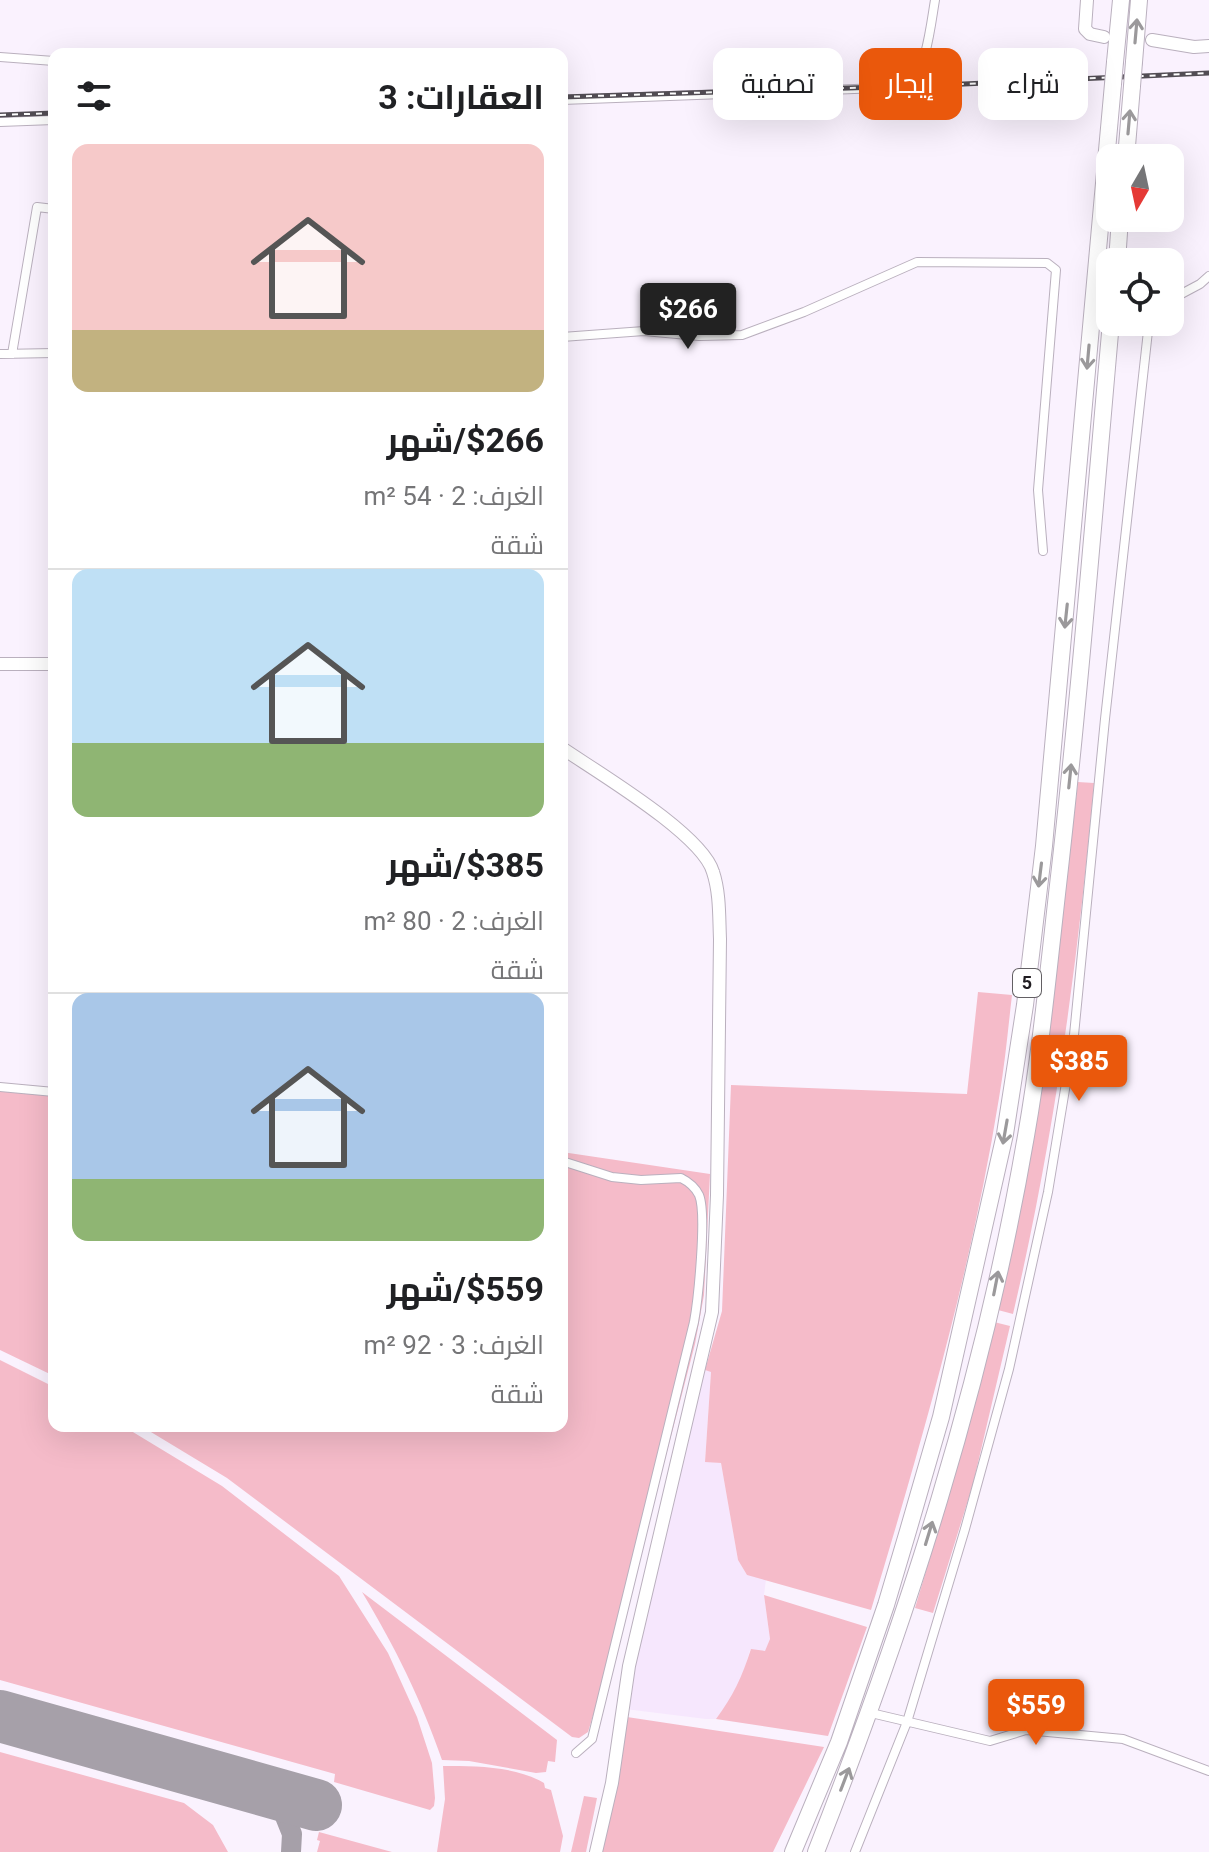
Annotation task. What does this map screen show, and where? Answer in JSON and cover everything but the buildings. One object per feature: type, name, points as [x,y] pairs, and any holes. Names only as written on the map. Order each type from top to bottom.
[{"type":"highway","name":"5","points":[[793,1852],[839,1742],[904,1546],[941,1417],[1005,1134],[1025,1005],[1044,846],[1121,0]]},
{"type":"highway","points":[[1127,144],[1139,0]]},
{"type":"highway","name":"5","points":[[816,1852],[871,1713],[962,1423],[993,1300],[1026,1135],[1045,1001],[1082,670],[1110,336]]},
{"type":"street","points":[[568,100],[907,87],[914,82],[925,54],[935,0]]},
{"type":"street","points":[[1087,0],[1085,29],[1090,34],[1104,37]]},
{"type":"street","points":[[1152,40],[1194,47],[1209,46]]},
{"type":"street","points":[[0,57],[48,61]]},
{"type":"street","points":[[0,122],[48,120]]},
{"type":"street","points":[[12,354],[37,207],[48,208]]},
{"type":"street","points":[[568,337],[644,331],[699,336],[742,335],[804,312],[917,262],[1047,263],[1056,270],[1038,490],[1043,551]]},
{"type":"street","points":[[1184,291],[1209,276]]},
{"type":"street","points":[[855,1852],[907,1722],[965,1529],[1009,1369],[1048,1192],[1074,1035],[1147,336]]},
{"type":"street","points":[[0,354],[48,353]]},
{"type":"street","points":[[0,664],[48,664]]},
{"type":"street","points":[[568,752],[678,830],[701,852],[713,869],[719,900],[720,939],[717,1195],[712,1312],[629,1666],[612,1783],[596,1852]]},
{"type":"street","points":[[0,1087],[48,1091]]},
{"type":"street","points":[[568,1163],[612,1177],[641,1180],[681,1178],[697,1191],[701,1213],[694,1322],[592,1739],[576,1753]]},
{"type":"street","points":[[871,1713],[990,1741],[1026,1730],[1123,1739],[1209,1771]]},
{"type":"shaded area","points":[[1078,782],[1094,783],[1080,917],[1063,1050],[1041,1182],[1013,1314],[998,1310],[1046,1052]]},
{"type":"shaded area","points":[[978,992],[1012,995],[988,1163],[960,1292],[927,1420],[871,1610],[747,1575],[738,1560],[721,1463],[705,1462],[711,1372],[705,1370],[722,1311],[731,1085],[967,1094]]},
{"type":"shaded area","points":[[0,1083],[48,1088],[48,1373],[0,1350]]},
{"type":"shaded area","points":[[568,1153],[710,1174],[704,1295],[695,1344],[630,1594],[588,1732],[579,1738],[572,1737],[227,1478],[151,1432],[568,1432]]},
{"type":"shaded area","points":[[994,1322],[1010,1326],[973,1484],[933,1613],[915,1608],[961,1454]]},
{"type":"shaded area","points":[[0,1360],[48,1384],[48,1432],[133,1432],[222,1486],[339,1576],[388,1653],[417,1717],[432,1763],[434,1806],[430,1810],[334,1782],[335,1774],[0,1680]]},
{"type":"shaded area","points":[[705,1370],[711,1371],[705,1461],[721,1463],[738,1560],[747,1575],[766,1579],[764,1595],[770,1639],[765,1652],[750,1650],[741,1681],[716,1719],[625,1709],[690,1420]]},
{"type":"shaded area","points":[[362,1592],[557,1740],[555,1762],[548,1761],[546,1772],[442,1760],[406,1674]]},
{"type":"shaded area","points":[[764,1595],[867,1627],[828,1736],[716,1719],[736,1686],[751,1649],[765,1651],[770,1639]]},
{"type":"shaded area","points":[[627,1717],[824,1747],[773,1852],[602,1852]]},
{"type":"shaded area","points":[[0,1752],[184,1803],[213,1825],[228,1852],[0,1852]]},
{"type":"shaded area","points":[[443,1766],[508,1770],[544,1783],[545,1788],[551,1790],[563,1836],[560,1852],[437,1852],[445,1799]]},
{"type":"shaded area","points":[[584,1796],[597,1798],[586,1852],[571,1852]]},
{"type":"shaded area","points":[[319,1832],[392,1852],[317,1852]]},
{"type":"taxiway","points":[[276,1794],[292,1834],[291,1852]]},
{"type":"runway","points":[[0,1716],[316,1805]]},
{"type":"railway","points":[[568,97],[1209,73]]},
{"type":"railway","points":[[0,115],[48,113]]}]
